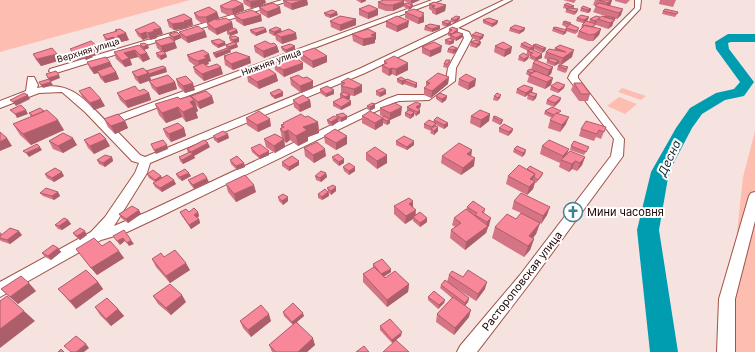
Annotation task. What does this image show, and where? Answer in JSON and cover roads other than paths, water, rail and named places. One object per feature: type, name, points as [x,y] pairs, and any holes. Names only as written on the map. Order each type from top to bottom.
[{"type":"street","name":"Верхняя улица","points":[[53,71],[289,0]]},
{"type":"street","name":"Нижняя улица","points":[[103,124],[438,0]]},
{"type":"street","points":[[0,105],[31,91],[66,90],[80,101],[136,158],[145,161],[362,71],[509,0]]},
{"type":"street","name":"Растороповская улица","points":[[466,352],[525,279],[617,156],[619,139],[573,78],[574,74],[638,8],[638,0]]},
{"type":"street","points":[[0,290],[96,236],[120,229],[152,215],[390,101],[398,98],[426,98],[450,81],[452,68],[468,38],[466,34],[450,28]]},
{"type":"street","points":[[31,79],[33,86],[31,91]]},
{"type":"street","points":[[96,236],[110,221],[141,173],[145,161]]},
{"type":"street","points":[[726,352],[727,299],[755,196]]},
{"type":"waterway","name":"Десна","points":[[664,352],[648,230],[660,172],[684,128],[696,111],[721,96],[739,93],[747,82],[723,49],[721,42],[728,38],[755,38]]},
{"type":"place","name":"Мини часовня","points":[[573,212]]}]
